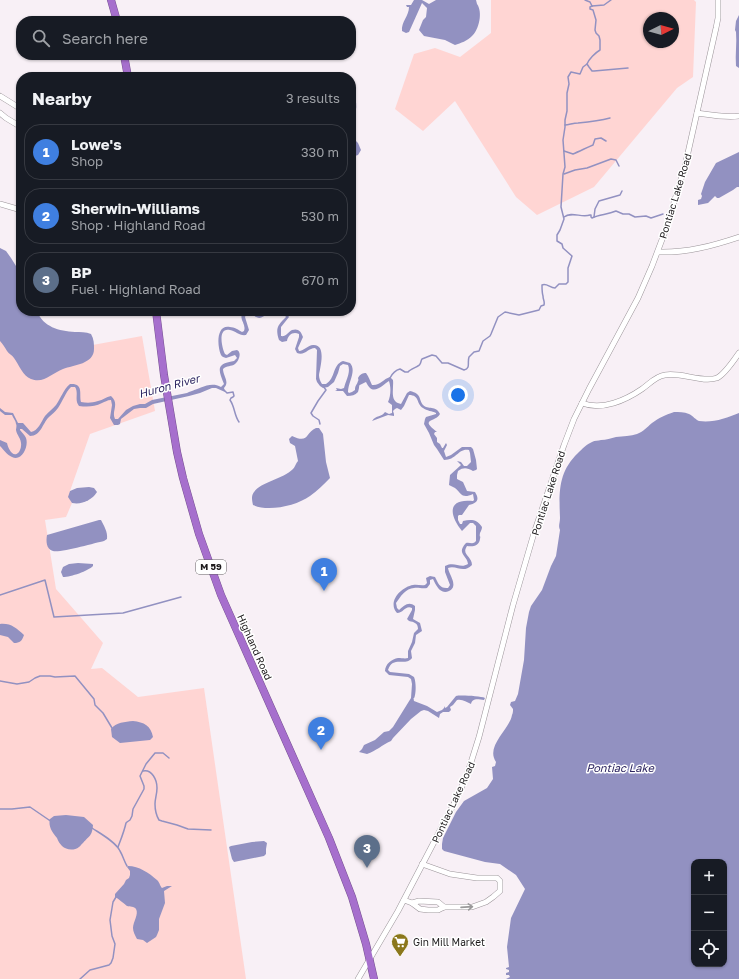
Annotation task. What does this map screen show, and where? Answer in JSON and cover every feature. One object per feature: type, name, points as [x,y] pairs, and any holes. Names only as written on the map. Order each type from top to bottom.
[{"type":"highway","points":[[111,0],[116,16]]},
{"type":"highway","points":[[125,60],[127,72]]},
{"type":"highway","name":"Highland Road","points":[[157,316],[171,419],[183,478],[199,534],[209,564],[236,629],[329,838],[352,897],[370,959],[374,979]]},
{"type":"street","name":"Pontiac Lake Road","points":[[358,979],[404,900],[457,798],[472,762],[491,694],[513,605],[559,457],[574,419],[645,283],[658,252],[679,187],[698,113],[718,18],[718,0]]},
{"type":"street","points":[[0,96],[16,106]]},
{"type":"street","points":[[0,113],[16,124]]},
{"type":"street","points":[[698,113],[722,117],[739,116]]},
{"type":"street","points":[[0,205],[16,209]]},
{"type":"street","points":[[658,252],[672,252],[700,248],[739,237]]},
{"type":"street","points":[[582,403],[593,406],[619,402],[666,374],[711,379],[718,377],[725,372],[739,353]]},
{"type":"street","points":[[404,900],[412,903],[420,909],[438,910],[444,907],[472,907],[486,902],[500,891],[500,881],[497,878],[477,878],[450,874],[422,864]]},
{"type":"street","points":[[412,903],[419,901],[438,902],[444,907]]},
{"type":"shaded area","points":[[491,0],[694,0],[696,2],[693,77],[677,88],[594,187],[537,215],[516,197],[455,101],[423,131],[395,109],[414,54],[435,48],[460,57],[491,33]]},
{"type":"shaded area","points":[[0,317],[87,346],[142,336],[155,411],[90,434],[70,491],[69,497],[72,503],[66,517],[45,520],[56,589],[103,643],[91,669],[102,668],[138,697],[204,688],[246,979],[0,979]]},
{"type":"water","points":[[414,0],[422,0],[429,4],[436,0],[476,0],[480,12],[477,30],[468,39],[455,45],[445,40],[424,36],[419,30],[423,20],[426,17],[427,8],[422,3],[409,32],[406,33],[402,31],[402,28],[409,10],[409,7],[406,5],[411,5]]},
{"type":"water","points":[[739,15],[739,68],[736,66],[735,30],[736,21]]},
{"type":"water","points":[[356,141],[361,150],[356,156]]},
{"type":"water","points":[[739,152],[739,187],[719,198],[715,196],[708,203],[698,205],[698,200],[701,199],[705,182],[716,163]]},
{"type":"water","points":[[0,248],[6,251],[16,266],[16,316],[40,316],[43,321],[52,327],[91,334],[94,349],[91,358],[87,361],[63,369],[44,379],[36,380],[28,378],[23,373],[14,358],[0,341]]},
{"type":"water","points":[[241,316],[246,316],[249,330],[246,335],[241,335],[234,331],[226,330],[222,335],[225,354],[227,355],[232,351],[237,350],[239,351],[240,355],[235,364],[223,369],[226,381],[226,386],[224,388],[225,392],[212,388],[189,396],[153,404],[146,408],[134,409],[121,419],[120,424],[114,425],[110,418],[112,405],[111,400],[88,407],[79,406],[76,389],[75,387],[71,387],[58,408],[37,434],[30,436],[20,429],[27,441],[26,449],[22,455],[16,458],[12,457],[0,446],[0,440],[7,443],[13,454],[17,454],[21,448],[20,439],[16,430],[16,422],[12,415],[5,415],[0,411],[0,408],[5,412],[13,413],[18,423],[23,423],[31,432],[37,428],[46,415],[56,405],[70,384],[77,385],[79,387],[81,402],[87,403],[100,401],[111,396],[115,402],[115,419],[118,419],[126,410],[133,406],[145,404],[152,400],[187,393],[209,385],[217,385],[221,387],[224,384],[220,374],[221,366],[228,362],[234,361],[237,358],[235,355],[226,358],[221,356],[218,341],[220,332],[225,327],[233,328],[242,332],[244,331],[245,328]]},
{"type":"water","points":[[253,316],[264,316],[260,318]]},
{"type":"water","points":[[285,316],[289,317],[281,327],[281,336],[286,335],[294,329],[298,330],[303,337],[298,348],[299,351],[313,345],[320,348],[322,357],[319,376],[322,384],[326,384],[329,381],[337,365],[343,361],[350,363],[353,370],[348,388],[349,393],[355,390],[358,378],[363,374],[366,373],[372,385],[375,385],[390,377],[393,380],[393,398],[397,403],[401,404],[407,393],[410,391],[419,396],[423,405],[438,411],[440,414],[438,417],[430,421],[429,425],[437,432],[434,434],[437,438],[437,442],[442,448],[446,443],[447,445],[444,451],[446,457],[462,447],[471,447],[476,460],[476,470],[473,471],[464,468],[458,471],[457,475],[457,479],[463,482],[467,491],[475,492],[477,497],[476,502],[469,505],[462,515],[458,516],[458,520],[460,524],[462,524],[463,521],[476,521],[482,527],[480,539],[477,545],[467,546],[465,549],[466,554],[472,562],[472,565],[466,569],[448,568],[453,580],[453,588],[449,591],[441,591],[433,579],[430,580],[430,584],[427,588],[411,588],[401,596],[396,603],[397,608],[399,610],[405,605],[409,604],[415,606],[413,619],[420,623],[422,631],[416,635],[415,643],[411,651],[412,658],[406,662],[393,663],[388,670],[390,672],[409,674],[414,677],[416,688],[414,701],[437,712],[442,710],[444,706],[445,708],[447,707],[456,696],[485,698],[484,700],[473,700],[471,704],[463,700],[457,700],[450,707],[451,710],[449,712],[443,712],[440,714],[439,718],[428,711],[421,711],[411,719],[391,741],[367,754],[359,752],[364,745],[375,740],[384,732],[389,731],[393,727],[411,698],[411,679],[408,677],[389,675],[385,671],[385,668],[389,662],[393,659],[408,658],[408,651],[414,633],[418,629],[414,622],[407,619],[412,608],[406,608],[399,613],[397,613],[394,609],[397,596],[408,586],[425,585],[427,583],[426,578],[430,576],[435,577],[441,587],[448,588],[450,585],[445,572],[445,566],[452,564],[462,566],[468,564],[462,552],[463,547],[466,543],[473,543],[476,541],[476,526],[473,523],[470,523],[462,531],[453,514],[453,509],[458,502],[474,500],[473,494],[464,496],[449,485],[450,475],[461,465],[457,461],[461,462],[464,466],[467,466],[471,462],[470,453],[469,450],[465,450],[452,458],[444,460],[434,445],[424,424],[426,417],[436,413],[423,408],[415,396],[412,395],[409,395],[401,410],[397,408],[393,411],[394,416],[388,415],[372,421],[385,412],[389,414],[392,413],[392,405],[388,402],[390,397],[389,381],[380,388],[375,389],[370,388],[366,382],[359,386],[356,394],[347,396],[343,391],[335,391],[337,390],[336,388],[344,388],[348,376],[348,365],[343,364],[340,366],[334,382],[328,387],[323,388],[320,386],[316,379],[317,350],[313,348],[300,354],[297,353],[295,349],[299,334],[297,333],[291,334],[287,341],[282,342],[279,340],[277,330],[281,322]]},
{"type":"water","name":"Pontiac Lake","points":[[674,412],[680,412],[690,415],[699,421],[709,421],[720,420],[739,413],[739,979],[506,979],[510,977],[509,975],[506,975],[509,970],[506,968],[509,967],[507,947],[511,918],[525,889],[516,875],[500,864],[485,862],[444,851],[442,849],[443,838],[456,812],[464,801],[487,788],[493,779],[492,767],[495,766],[496,762],[493,756],[494,750],[513,714],[513,709],[510,705],[511,702],[515,701],[518,694],[524,660],[526,628],[529,612],[531,606],[542,590],[556,556],[560,530],[560,491],[563,475],[571,460],[590,443],[637,434],[662,417]]},
{"type":"water","points":[[316,428],[319,428],[323,434],[326,462],[330,478],[313,494],[297,503],[274,508],[253,505],[252,495],[257,489],[289,472],[294,468],[298,461],[295,446],[290,443],[289,439],[292,436],[301,439],[304,438]]},
{"type":"water","points":[[77,488],[94,488],[97,492],[83,503],[72,503],[68,497],[70,491]]},
{"type":"water","points":[[101,520],[106,531],[107,539],[104,541],[57,551],[53,551],[48,547],[47,535]]},
{"type":"water","points":[[69,564],[93,564],[93,566],[79,573],[63,577],[61,572],[63,567]]},
{"type":"water","points":[[0,624],[7,624],[16,628],[24,635],[22,640],[14,643],[8,637],[0,635]]},
{"type":"water","points":[[133,721],[140,722],[149,727],[153,737],[150,740],[120,743],[112,737],[111,729],[115,725]]},
{"type":"water","points":[[66,815],[84,817],[93,825],[90,835],[80,847],[75,849],[68,849],[62,846],[50,827],[50,819],[54,816]]},
{"type":"water","points":[[264,841],[267,843],[266,854],[264,856],[234,862],[232,859],[229,847]]},
{"type":"water","points":[[127,867],[136,867],[147,872],[159,882],[162,888],[172,886],[164,891],[165,903],[159,919],[159,930],[157,935],[147,943],[143,940],[137,939],[133,929],[137,913],[136,909],[127,906],[115,897],[115,894],[129,878],[130,871]]},
{"type":"waterway","points":[[585,0],[590,2],[592,6]]},
{"type":"waterway","points":[[592,6],[604,5],[611,0]]},
{"type":"waterway","points":[[390,378],[397,370],[400,369],[408,372],[419,365],[422,359],[432,355],[436,356],[442,363],[448,363],[464,370],[466,369],[468,367],[469,357],[474,352],[479,351],[483,341],[490,336],[498,317],[505,312],[519,315],[539,310],[541,306],[544,305],[542,285],[555,288],[559,284],[566,284],[568,282],[568,268],[572,256],[563,248],[562,244],[557,241],[557,235],[564,219],[561,207],[563,174],[565,167],[563,140],[567,111],[567,93],[569,84],[568,77],[571,72],[580,74],[583,67],[592,56],[600,50],[600,40],[595,30],[596,20],[593,10],[590,9],[592,6]]},
{"type":"waterway","points":[[587,64],[592,71],[628,68]]},
{"type":"waterway","points":[[565,125],[610,118]]},
{"type":"waterway","points":[[564,151],[573,154],[593,145],[595,139],[601,138],[606,141]]},
{"type":"waterway","points":[[564,174],[587,168],[611,159],[616,160],[619,166]]},
{"type":"waterway","points":[[594,217],[595,209],[599,201],[620,195],[622,191]]},
{"type":"waterway","points":[[564,217],[567,215],[591,215],[592,218],[616,211],[635,217],[646,216],[651,218],[663,214]]},
{"type":"waterway","points":[[320,424],[319,420],[311,413],[326,390],[323,386]]},
{"type":"waterway","points":[[224,390],[227,393],[233,392],[234,396],[230,400],[239,422]]},
{"type":"waterway","points":[[0,595],[45,580],[54,617],[123,613],[181,597]]},
{"type":"waterway","points":[[0,681],[17,684],[29,682],[40,676],[75,676],[94,699],[95,705],[103,713],[112,728]]},
{"type":"waterway","points":[[118,847],[126,823],[130,820],[133,809],[144,789],[140,776],[146,764],[155,753],[163,753],[169,758]]},
{"type":"waterway","points":[[143,771],[151,773],[156,782],[157,788],[155,808],[159,820],[188,829],[211,830]]},
{"type":"waterway","points":[[0,809],[30,807],[51,821]]},
{"type":"waterway","points":[[92,828],[115,844],[127,866]]},
{"type":"waterway","points":[[80,979],[90,970],[109,965],[111,963],[115,944],[112,936],[110,920],[113,902],[116,897]]},
{"type":"place","name":"Lowe's","points":[[324,591]]},
{"type":"place","name":"Sherwin-Williams","points":[[321,750]]},
{"type":"place","name":"BP","points":[[367,868]]},
{"type":"place","name":"Gin Mill Market","points":[[400,957]]},
{"type":"water label","name":"Huron River","points":[[169,386]]}]
